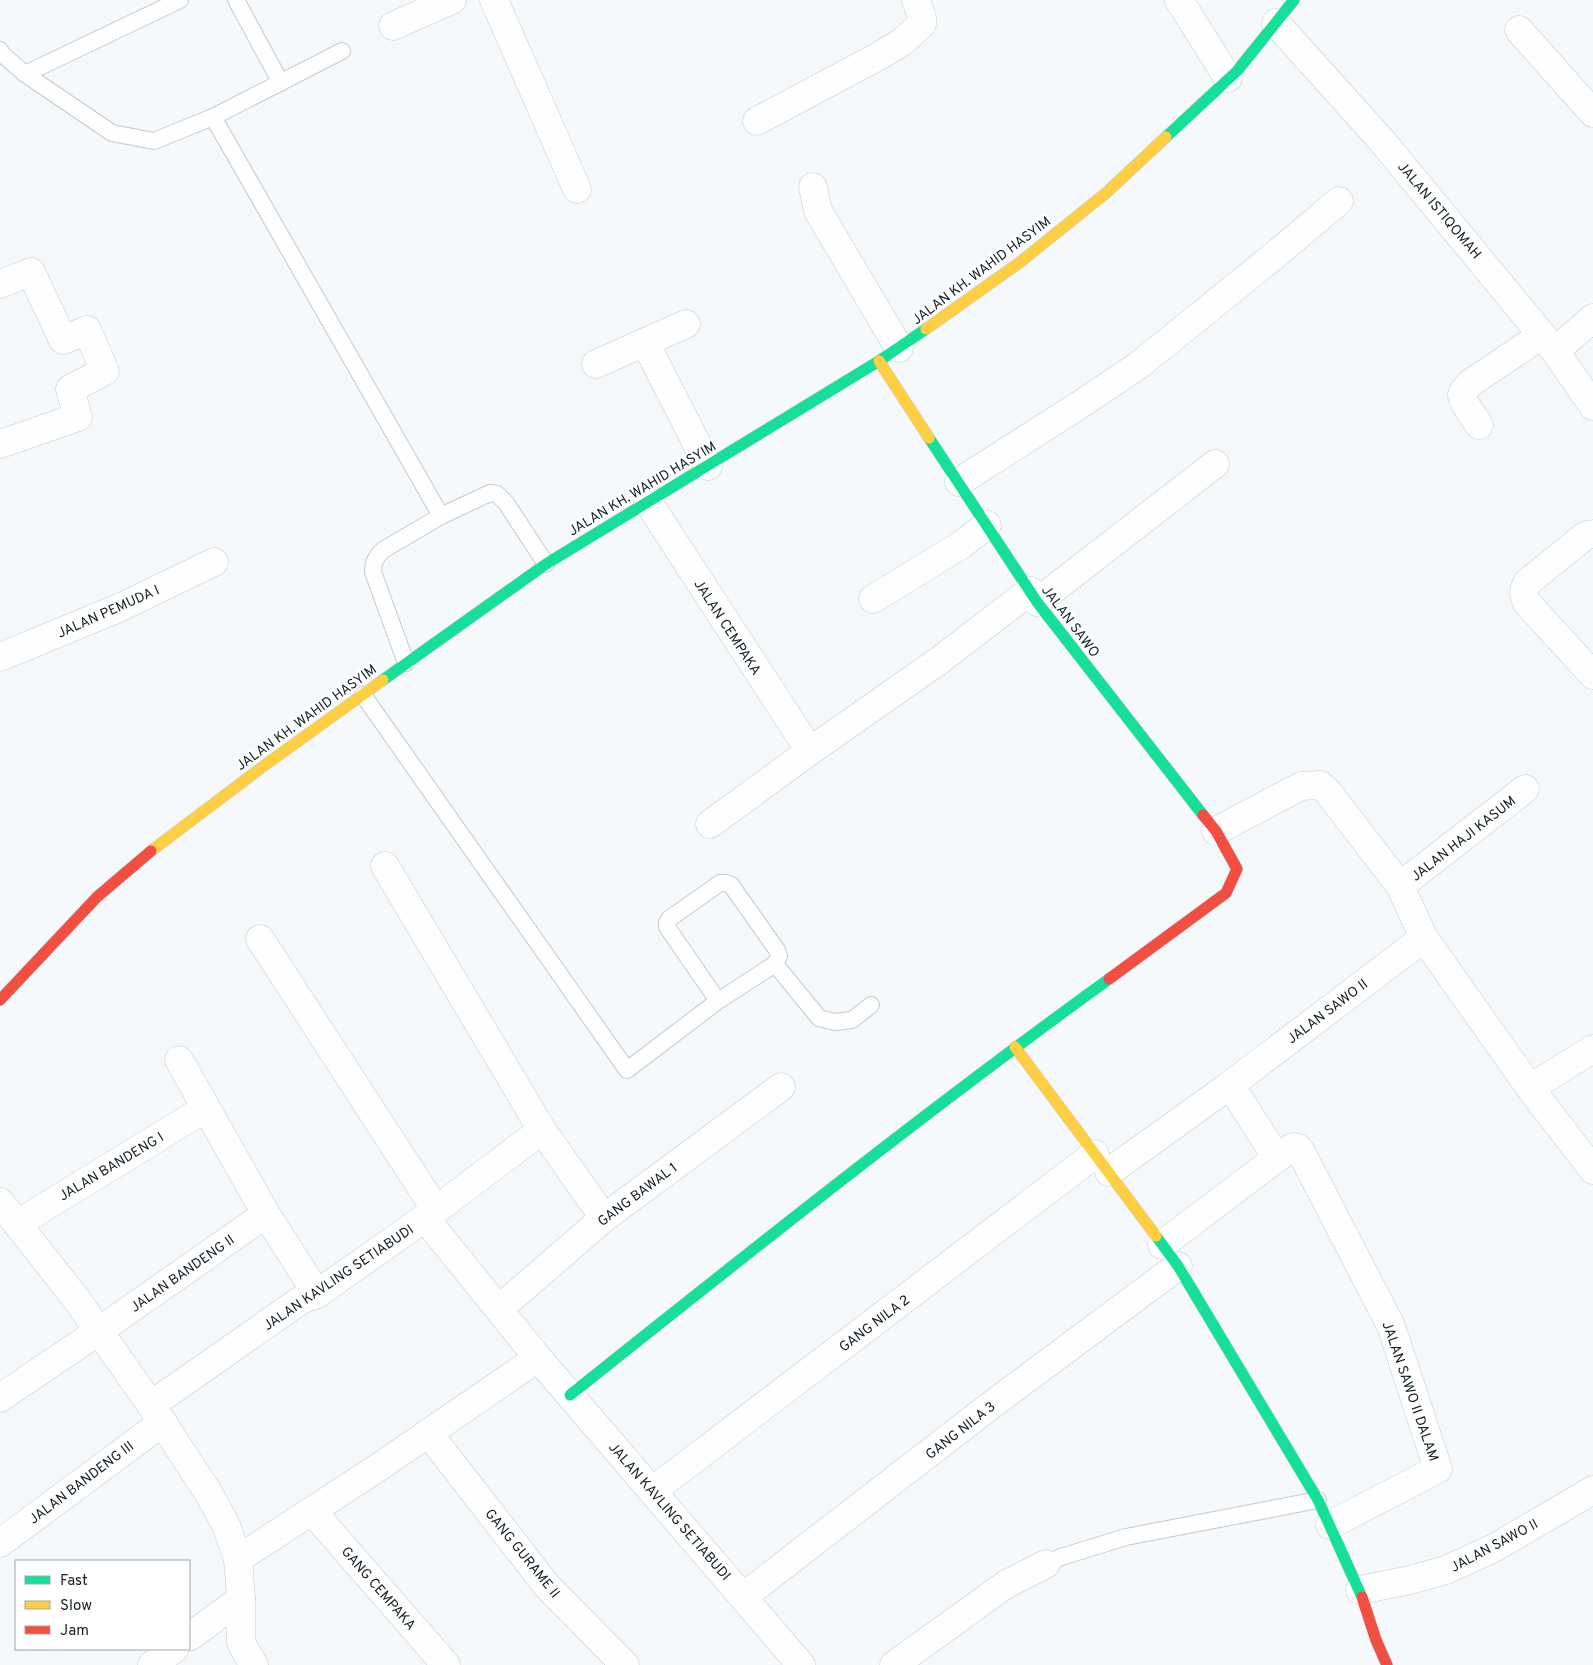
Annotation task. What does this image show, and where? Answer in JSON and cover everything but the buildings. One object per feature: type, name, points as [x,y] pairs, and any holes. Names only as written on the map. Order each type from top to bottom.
[{"type":"street","points":[[393,26],[452,0]]},
{"type":"street","points":[[494,0],[577,189]]},
{"type":"street","points":[[757,121],[902,42],[922,24],[916,0]]},
{"type":"street","points":[[1179,0],[1232,75]]},
{"type":"street","points":[[1202,0],[1220,31],[1232,75]]},
{"type":"street","name":"JALAN KH. WAHID HASYIM","points":[[0,1000],[96,897],[134,864],[363,694],[546,564],[889,355],[1019,263],[1106,193],[1232,75],[1294,0]]},
{"type":"street","name":"JALAN ISTIQOMAH","points":[[1276,23],[1382,141],[1549,343],[1593,406]]},
{"type":"street","points":[[1519,30],[1593,114]]},
{"type":"street","points":[[813,187],[818,210],[889,355]]},
{"type":"street","points":[[959,482],[1139,365],[1339,201]]},
{"type":"street","points":[[0,284],[31,272],[63,340],[86,330],[105,371],[70,389],[78,418],[0,444]]},
{"type":"street","points":[[1479,425],[1464,402],[1462,395],[1469,384],[1593,318]]},
{"type":"street","points":[[596,364],[686,324]]},
{"type":"street","points":[[645,342],[708,466]]},
{"type":"street","name":"JALAN SAWO","points":[[889,355],[959,482],[1033,597],[1216,831],[1237,869],[1226,893],[1015,1047]]},
{"type":"street","points":[[710,824],[810,751],[1033,597],[1215,464]]},
{"type":"street","name":"JALAN CEMPAKA","points":[[648,502],[810,751]]},
{"type":"street","points":[[873,600],[961,545],[987,525]]},
{"type":"street","points":[[1593,534],[1586,535],[1523,588],[1524,598],[1528,604],[1593,675]]},
{"type":"street","name":"JALAN PEMUDA I","points":[[0,657],[119,608],[214,562]]},
{"type":"street","points":[[1216,831],[1300,786],[1320,785],[1339,804],[1400,886],[1424,938],[1530,1088],[1593,1170]]},
{"type":"street","name":"JALAN HAJI KASUM","points":[[1400,886],[1525,789]]},
{"type":"street","points":[[386,866],[542,1130],[604,1218]]},
{"type":"street","name":"JALAN SAWO II","points":[[1102,1163],[1230,1085],[1424,938]]},
{"type":"street","points":[[260,939],[431,1214],[542,1130]]},
{"type":"street","points":[[570,1395],[728,1269],[1015,1047],[1170,1255],[1318,1500],[1360,1590],[1376,1640],[1387,1665]]},
{"type":"street","points":[[1530,1088],[1593,1049]]},
{"type":"street","points":[[178,1060],[266,1214],[316,1294]]},
{"type":"street","points":[[1230,1085],[1277,1158]]},
{"type":"street","name":"GANG BAWAL 1","points":[[499,1309],[604,1218],[781,1087]]},
{"type":"street","name":"JALAN BANDENG I","points":[[17,1224],[206,1108]]},
{"type":"street","name":"JALAN SAWO II DALAM","points":[[1170,1255],[1277,1158],[1293,1147],[1298,1148],[1391,1326],[1438,1469],[1330,1525]]},
{"type":"street","name":"GANG NILA 2","points":[[652,1491],[1102,1163]]},
{"type":"street","points":[[0,1202],[77,1300],[157,1413],[209,1494],[226,1525],[238,1559],[241,1599],[241,1643],[254,1665]]},
{"type":"street","name":"JALAN BANDENG II","points":[[0,1398],[266,1214]]},
{"type":"street","name":"JALAN KAVLING SETIABUDI","points":[[157,1413],[301,1300],[316,1294],[431,1214],[499,1309],[538,1358],[744,1596],[801,1665]]},
{"type":"street","name":"GANG NILA 3","points":[[744,1596],[990,1406],[1170,1255]]},
{"type":"street","points":[[238,1559],[429,1434],[538,1358]]},
{"type":"street","name":"JALAN BANDENG III","points":[[0,1543],[157,1413]]},
{"type":"street","name":"GANG GURAME II","points":[[429,1434],[547,1586],[625,1665]]},
{"type":"street","name":"JALAN SAWO II","points":[[1360,1590],[1410,1580],[1446,1570],[1494,1548],[1593,1490]]},
{"type":"street","name":"GANG CEMPAKA","points":[[312,1511],[446,1665]]},
{"type":"street","points":[[894,1665],[1005,1584],[1054,1561]]},
{"type":"street","points":[[190,1637],[241,1599]]},
{"type":"street","points":[[152,1665],[173,1650]]},
{"type":"lane","points":[[26,74],[180,0]]},
{"type":"lane","points":[[236,0],[281,83]]},
{"type":"lane","points":[[0,50],[2,54],[26,74],[112,133],[154,140],[213,117],[342,51]]},
{"type":"lane","points":[[213,117],[441,516]]},
{"type":"lane","points":[[406,663],[373,572],[373,564],[376,557],[383,550],[441,516],[490,493],[497,494],[506,503],[546,564]]},
{"type":"lane","points":[[363,694],[627,1070],[718,1001],[775,964],[779,956],[777,950],[731,885],[726,883],[720,883],[668,919],[666,923],[718,1001]]},
{"type":"lane","points":[[775,964],[819,1018],[835,1022],[852,1020],[872,1005]]},
{"type":"lane","points":[[1054,1561],[1126,1537],[1318,1500]]},
{"type":"traffic: fast","points":[[1166,137],[1237,71],[1294,0]]},
{"type":"traffic: fast","points":[[383,680],[546,564],[879,361],[926,329]]},
{"type":"traffic: fast","points":[[929,438],[1037,602],[1203,815]]},
{"type":"traffic: fast","points":[[570,1395],[904,1132],[1109,979]]},
{"type":"traffic: fast","points":[[1156,1236],[1178,1266],[1318,1500],[1362,1597]]},
{"type":"traffic: slow","points":[[926,329],[1019,263],[1106,193],[1166,137]]},
{"type":"traffic: slow","points":[[879,361],[929,438]]},
{"type":"traffic: slow","points":[[151,851],[265,765],[383,680]]},
{"type":"traffic: slow","points":[[1015,1047],[1156,1236]]},
{"type":"traffic: jam","points":[[1109,979],[1226,893],[1237,869],[1216,831],[1203,815]]},
{"type":"traffic: jam","points":[[0,1000],[97,897],[151,851]]},
{"type":"traffic: jam","points":[[1362,1597],[1376,1640],[1387,1665]]}]
